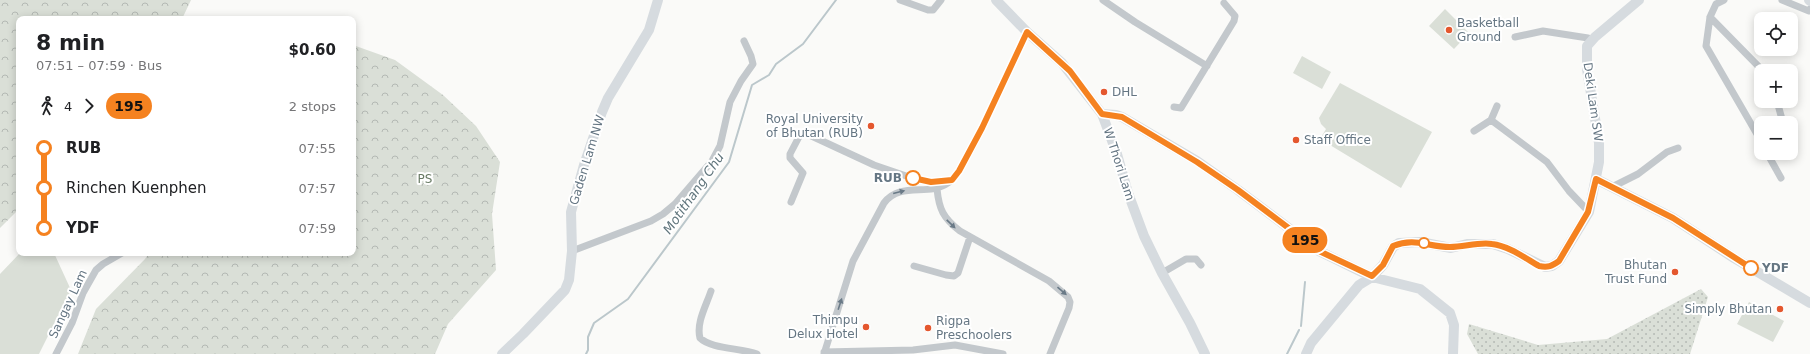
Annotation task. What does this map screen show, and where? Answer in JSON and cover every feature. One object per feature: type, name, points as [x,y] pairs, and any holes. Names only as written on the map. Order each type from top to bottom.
[{"type":"main road","name":"Gaden Lam NW","points":[[502,354],[565,290],[569,280],[572,251],[571,212],[598,123],[608,98],[648,30],[658,0]]},
{"type":"main road","name":"W Thori Lam","points":[[996,0],[1027,32],[1066,67],[1102,114],[1118,154],[1128,193],[1144,236],[1205,354]]},
{"type":"main road","points":[[1592,40],[1639,0]]},
{"type":"main road","name":"Deki Lam SW","points":[[1306,354],[1311,344],[1359,284],[1372,276],[1383,265],[1393,246],[1407,242],[1420,242],[1451,248],[1467,244],[1493,244],[1508,249],[1539,266],[1552,266],[1559,261],[1588,212],[1599,162],[1599,143],[1586,56],[1587,46],[1592,40]]},
{"type":"main road","points":[[1102,114],[1122,117],[1197,162],[1238,190],[1319,251],[1372,276],[1420,289],[1450,313],[1454,325],[1453,354]]},
{"type":"main road","points":[[1596,179],[1673,218],[1734,258],[1810,304]]},
{"type":"street","points":[[900,0],[928,10],[934,10],[941,0]]},
{"type":"street","points":[[1103,0],[1135,22],[1207,66]]},
{"type":"street","points":[[1724,0],[1716,4],[1710,17],[1706,46],[1754,129]]},
{"type":"street","points":[[1782,0],[1809,11],[1810,10]]},
{"type":"street","points":[[1174,107],[1181,108],[1234,21],[1236,16],[1224,3]]},
{"type":"street","points":[[1710,17],[1757,64]]},
{"type":"street","points":[[1515,37],[1543,31],[1588,38],[1592,40]]},
{"type":"street","points":[[1003,354],[955,345],[913,350],[824,353],[854,262],[884,203],[890,195],[897,192],[937,189],[952,180],[959,171],[982,128],[1027,32]]},
{"type":"street","points":[[572,251],[651,221],[663,214],[675,204],[703,173],[712,161],[720,146],[732,97],[753,64],[744,41]]},
{"type":"street","points":[[1474,131],[1491,120],[1498,106]]},
{"type":"street","points":[[1491,120],[1547,162],[1569,191],[1588,212]]},
{"type":"street","points":[[791,202],[803,173],[790,158],[790,154],[801,133],[805,133],[874,165],[912,178],[931,182],[952,180]]},
{"type":"street","points":[[1612,187],[1638,174],[1667,152],[1678,148]]},
{"type":"street","points":[[1771,160],[1780,178]]},
{"type":"street","points":[[937,189],[941,211],[945,218],[960,231],[1049,281],[1068,297],[1070,308],[1050,354]]},
{"type":"street","points":[[914,266],[954,276],[958,272],[970,237]]},
{"type":"street","name":"Sangay Lam","points":[[56,354],[72,323],[83,293],[96,270],[117,256]]},
{"type":"street","points":[[1162,273],[1190,258],[1196,258],[1202,265]]},
{"type":"street","points":[[711,291],[699,323],[698,330],[700,338],[707,343],[757,354]]},
{"type":"green space","points":[[0,0],[191,0],[183,16],[16,16],[16,212],[0,228]]},
{"type":"green space","name":"Basketball Ground","points":[[1445,9],[1469,33],[1454,49],[1429,26]]},
{"type":"green space","name":"PS","points":[[356,46],[395,60],[443,95],[476,126],[500,162],[492,214],[496,270],[448,324],[435,354],[78,354],[96,309],[147,256],[356,256]]},
{"type":"green space","points":[[1302,56],[1331,72],[1322,89],[1293,73]]},
{"type":"green space","points":[[1340,83],[1432,132],[1401,188],[1320,139],[1326,129],[1321,124],[1319,118]]},
{"type":"green space","points":[[17,256],[55,256],[71,290],[39,354],[0,354],[0,274]]},
{"type":"green space","points":[[1701,289],[1708,297],[1690,354],[1478,354],[1467,334],[1469,324],[1538,345],[1607,339]]},
{"type":"green space","points":[[1749,302],[1784,321],[1773,342],[1737,324]]},
{"type":"waterway","name":"Motithang Chu","points":[[586,354],[588,350],[588,337],[594,323],[628,299],[729,162],[752,85],[769,75],[776,64],[803,44],[836,0]]},
{"type":"waterway","points":[[1301,326],[1305,282]]},
{"type":"waterway","points":[[1287,354],[1299,330]]},
{"type":"bus line","name":"195","points":[[913,178],[931,182],[952,180],[959,171],[982,128],[1027,32],[1070,71],[1102,114],[1122,117],[1197,162],[1238,190],[1319,251],[1372,276],[1383,265],[1393,246],[1399,243],[1407,242],[1420,242],[1451,248],[1467,244],[1493,244],[1508,249],[1539,266],[1552,266],[1559,261],[1588,212],[1596,179],[1673,218],[1751,268]]},
{"type":"place","name":"Basketball Ground","points":[[1449,30]]},
{"type":"place","name":"DHL","points":[[1104,92]]},
{"type":"place","name":"Royal University of Bhutan (RUB)","points":[[871,126]]},
{"type":"place","name":"Staff Office","points":[[1296,140]]},
{"type":"place","name":"RUB","points":[[913,178]]},
{"type":"place","name":"YDF","points":[[1751,268]]},
{"type":"place","name":"Bhutan Trust Fund","points":[[1675,272]]},
{"type":"place","name":"Simply Bhutan","points":[[1780,309]]},
{"type":"place","name":"Thimpu Delux Hotel","points":[[866,327]]},
{"type":"place","name":"Rigpa Preschoolers","points":[[928,328]]}]
